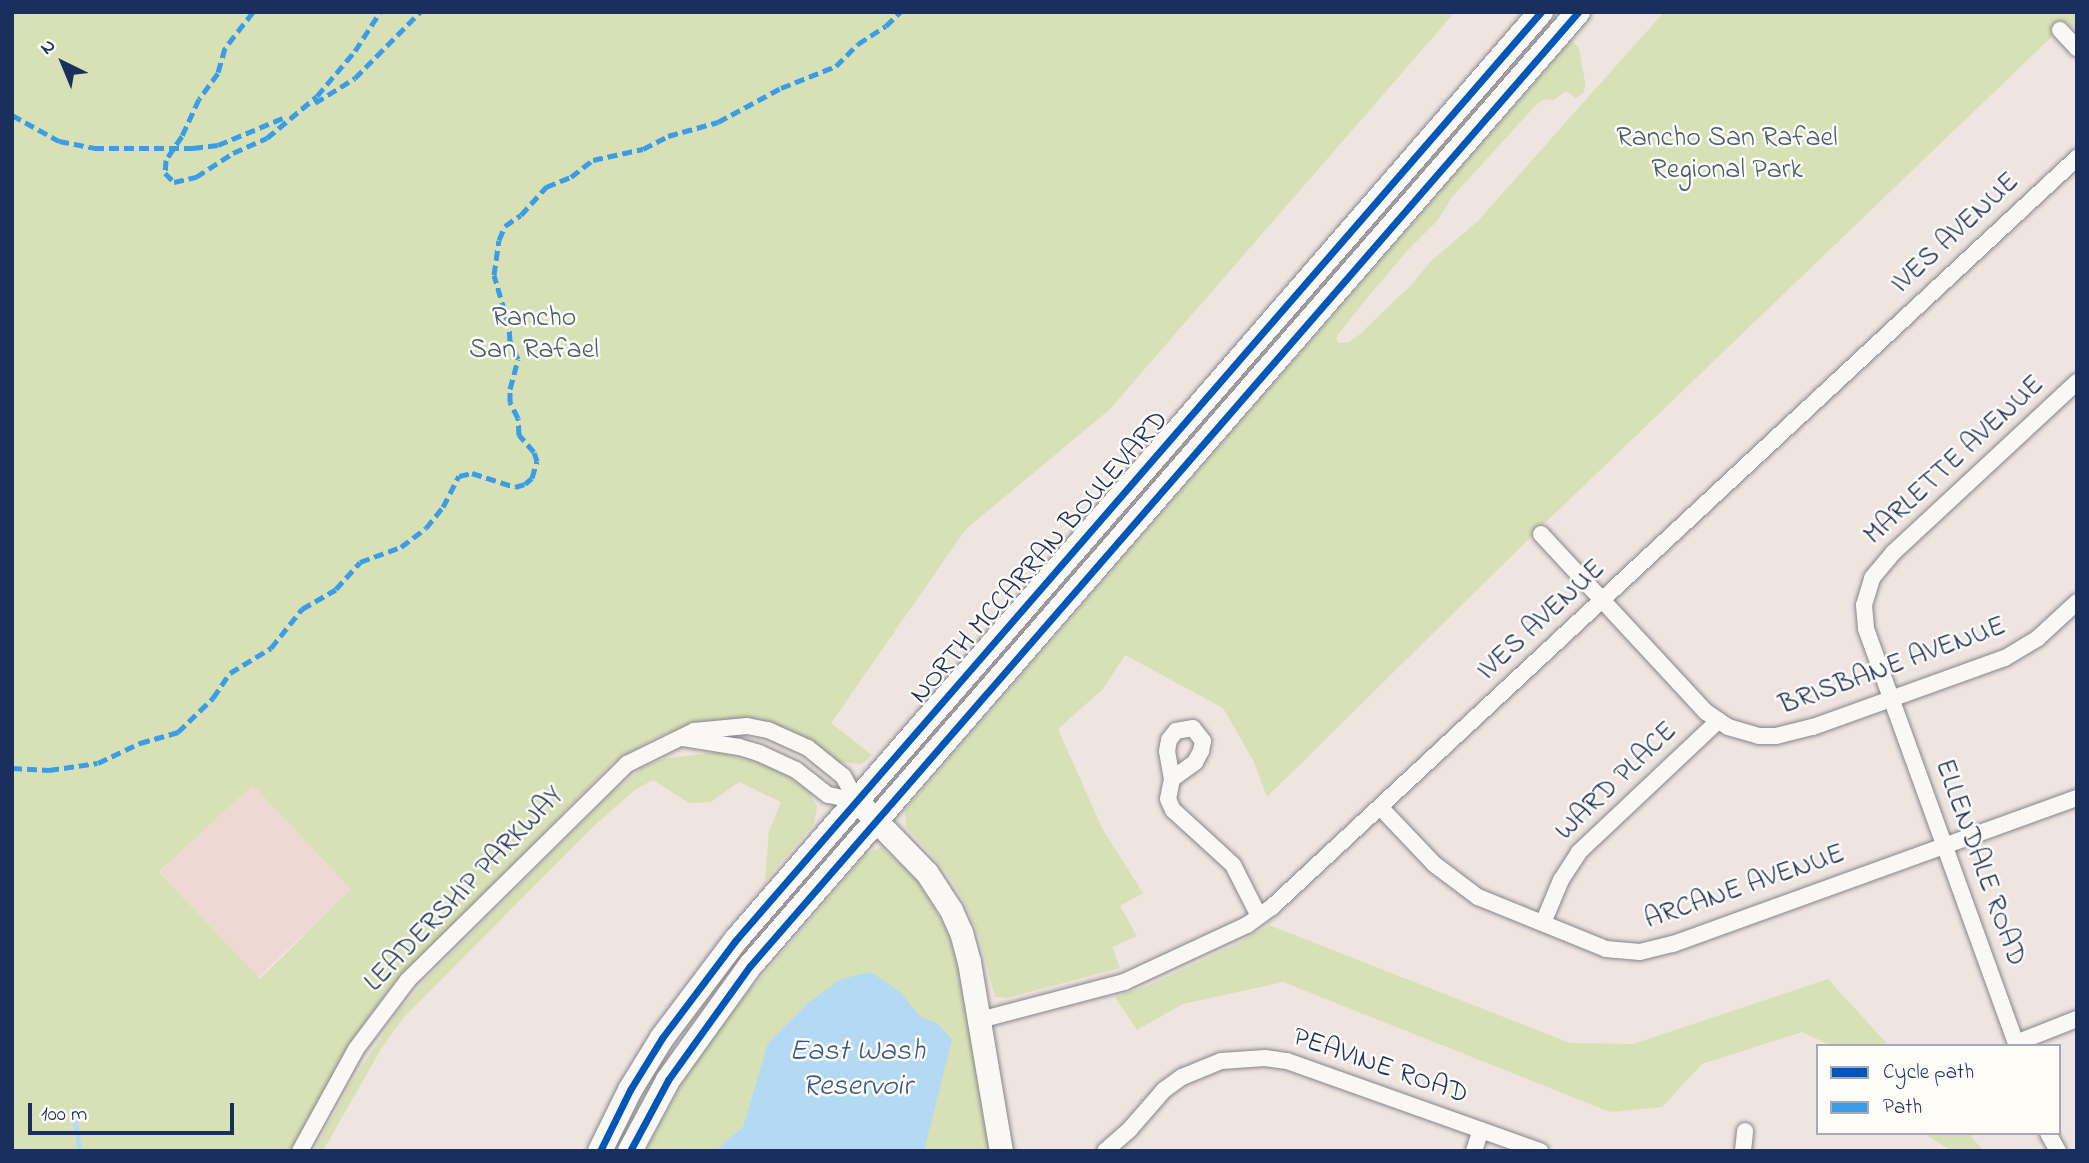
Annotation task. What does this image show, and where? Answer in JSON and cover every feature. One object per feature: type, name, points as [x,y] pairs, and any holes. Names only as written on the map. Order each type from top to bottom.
[{"type":"main road","name":"NORTH MCCARRAN BOULEVARD","points":[[600,1151],[630,1090],[696,989],[1541,12]]},
{"type":"main road","name":"NORTH MCCARRAN BOULEVARD","points":[[630,1151],[668,1080],[722,1001],[1578,12]]},
{"type":"main road","points":[[1393,183],[1414,201]]},
{"type":"street","points":[[2060,30],[2077,48]]},
{"type":"street","name":"IVES AVENUE","points":[[980,1020],[1112,987],[1259,916],[1603,601],[2077,158]]},
{"type":"street","name":"MARLETTE AVENUE","points":[[1891,699],[1864,618],[1865,598],[1872,578],[1894,552],[2077,382]]},
{"type":"street","name":"BRISBANE AVENUE","points":[[1541,534],[1696,703],[1718,721],[1743,733],[1776,736],[1813,727],[2017,653],[2038,638],[2077,602]]},
{"type":"street","name":"ELLENDALE ROAD","points":[[1891,699],[2016,1044]]},
{"type":"street","name":"WARD PLACE","points":[[1543,923],[1561,880],[1579,852],[1718,721]]},
{"type":"street","name":"LEADERSHIP PARKWAY","points":[[300,1151],[356,1049],[408,980],[608,780],[644,753],[694,731],[728,725],[768,730],[799,743],[824,760],[843,776],[857,801]]},
{"type":"street","points":[[682,738],[739,747],[758,753],[796,770],[828,795],[857,801],[927,873],[951,910],[970,962],[1001,1151]]},
{"type":"street","points":[[1172,779],[1168,799],[1173,810],[1225,855],[1243,882],[1259,916]]},
{"type":"street","name":"ARCANE AVENUE","points":[[1380,807],[1434,864],[1462,887],[1606,949],[1622,952],[1656,949],[2077,798]]},
{"type":"street","points":[[2016,1044],[2077,1019]]},
{"type":"street","name":"PEAVINE ROAD","points":[[1105,1151],[1164,1090],[1182,1077],[1200,1068],[1242,1058],[1287,1060],[1540,1151]]},
{"type":"street","points":[[1474,1151],[1481,1130]]},
{"type":"street","points":[[1744,1151],[1745,1130]]},
{"type":"street","points":[[2049,1135],[2058,1151]]},
{"type":"shaded area","points":[[254,784],[352,889],[258,977],[160,872]]},
{"type":"green space","name":"Rancho San Rafael","points":[[12,12],[1455,12],[1109,410],[966,529],[831,723],[872,755],[867,760],[860,764],[840,762],[836,766],[814,747],[709,724],[681,728],[656,737],[612,763],[390,988],[349,1045],[290,1151],[12,1151]],"holes":[[[253,785],[351,889],[260,979],[159,872]]]},
{"type":"green space","name":"Rancho San Rafael Regional Park","points":[[1664,12],[2077,12],[2077,31],[2067,22],[1546,522],[1267,797],[1253,760],[1223,708],[1125,655],[1103,689],[1058,729],[1103,830],[1143,893],[1120,906],[1137,936],[1112,947],[1120,968],[1007,998],[995,997],[978,933],[965,903],[946,871],[906,827],[905,810],[1572,40],[1579,48],[1585,82],[1584,92],[1576,98],[1566,91],[1555,99],[1543,100],[1536,105],[1452,197],[1438,220],[1405,253],[1363,303],[1336,338],[1339,343],[1349,342],[1359,335],[1412,284],[1430,262],[1478,221]]},
{"type":"green space","points":[[716,752],[773,767],[812,793],[810,795],[817,806],[814,824],[765,881],[769,831],[781,802],[739,782],[711,802],[689,803],[653,780],[636,789],[596,824],[404,1017],[381,1049],[323,1151],[314,1151],[351,1083],[398,1012],[428,977],[610,795],[642,768],[663,759]]},
{"type":"green space","points":[[881,847],[917,880],[947,931],[958,966],[993,1151],[645,1151],[682,1084],[728,1016],[867,853]]},
{"type":"green space","points":[[1269,925],[1570,1043],[1633,1044],[1828,979],[1887,1044],[1828,1044],[1802,1032],[1702,1064],[1662,1107],[1610,1112],[1283,982],[1183,1004],[1137,1030],[1115,997],[1147,986],[1237,944]]},
{"type":"green space","points":[[1926,1135],[1970,1135],[1984,1151],[1952,1151]]},
{"type":"water","name":"East Wash Reservoir","points":[[871,972],[900,992],[921,1017],[937,1023],[952,1039],[924,1151],[715,1151],[743,1127],[768,1043],[808,1003],[841,979]]},
{"type":"waterway","points":[[74,1109],[80,1151]]},
{"type":"marked path","points":[[253,12],[225,48],[218,73],[199,99],[182,136],[166,160],[165,173],[174,182],[196,177],[233,153],[267,138],[317,96],[355,51],[380,12]]},
{"type":"marked path","points":[[315,103],[355,78],[420,12]]},
{"type":"marked path","points":[[12,768],[49,770],[98,763],[140,743],[178,732],[213,698],[230,673],[271,648],[302,609],[336,589],[360,562],[401,547],[426,528],[443,507],[459,476],[472,473],[515,487],[525,484],[532,478],[537,461],[534,452],[519,435],[518,418],[510,402],[510,389],[518,359],[510,341],[509,326],[494,275],[499,240],[505,226],[521,215],[546,187],[571,177],[593,160],[643,149],[668,136],[718,122],[781,88],[836,66],[858,44],[886,26],[900,12]]},
{"type":"marked path","points":[[12,115],[59,141],[94,148],[193,148],[218,145],[283,118]]},
{"type":"cycle path","points":[[600,1151],[630,1090],[662,1038],[735,941],[1541,12]]},
{"type":"cycle path","points":[[630,1151],[668,1080],[750,966],[1578,12]]}]
